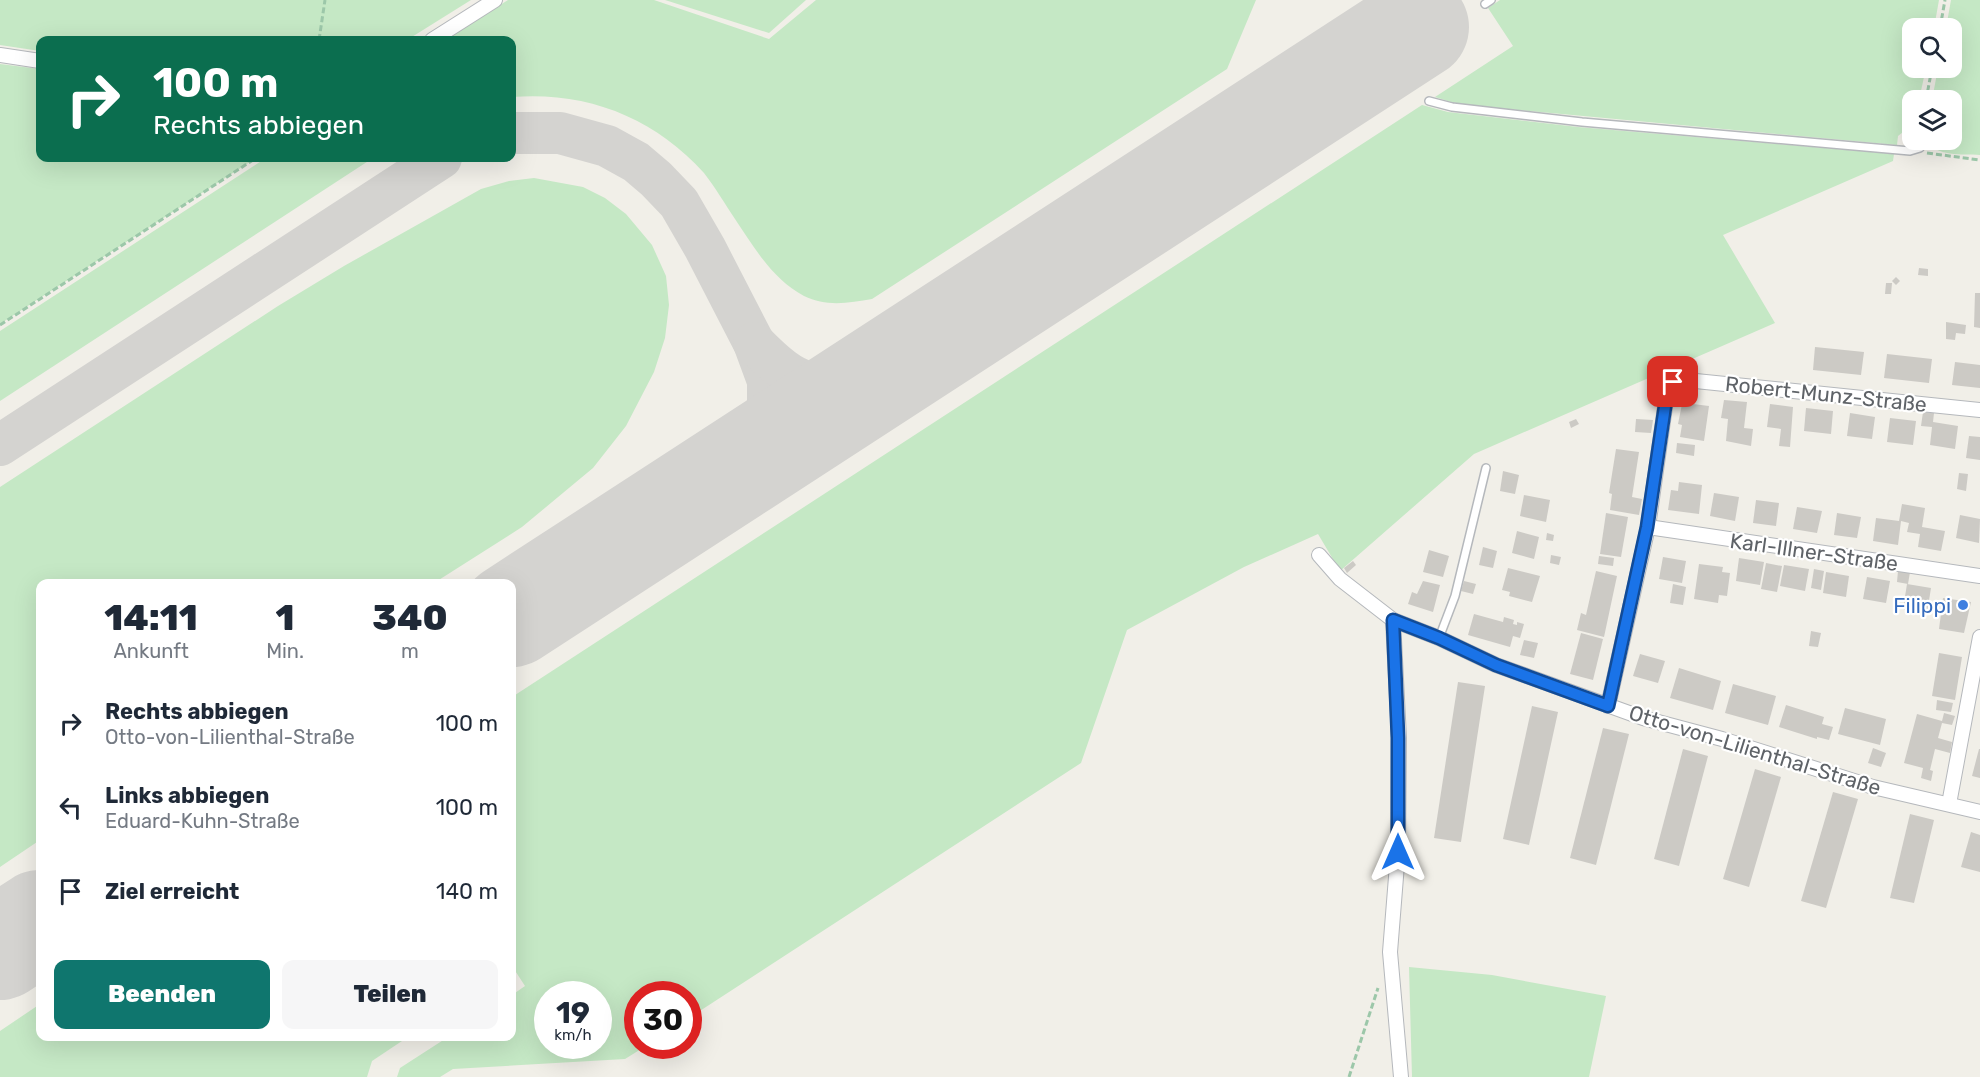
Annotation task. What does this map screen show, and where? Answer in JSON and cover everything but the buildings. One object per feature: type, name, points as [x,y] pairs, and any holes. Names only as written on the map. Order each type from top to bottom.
[{"type":"street","points":[[438,36],[495,0]]},
{"type":"street","points":[[0,55],[36,61]]},
{"type":"street","name":"Robert-Munz-Straße","points":[[1647,527],[1667,393],[1673,382],[1686,380],[1980,410]]},
{"type":"street","points":[[1608,706],[1647,527]]},
{"type":"street","name":"Karl-Illner-Straße","points":[[1647,527],[1980,576]]},
{"type":"street","name":"Otto-von-Lilienthal-Straße","points":[[1319,555],[1340,579],[1393,620],[1439,638],[1496,665],[1643,718],[1873,787],[1980,812]]},
{"type":"street","points":[[1393,620],[1398,738],[1398,841],[1390,952],[1401,1077]]},
{"type":"street","points":[[1949,804],[1980,638]]},
{"type":"lane","points":[[1429,101],[1452,107],[1582,122],[1913,150]]},
{"type":"lane","points":[[1439,638],[1455,596],[1486,468]]},
{"type":"path","points":[[320,36],[325,0]]},
{"type":"path","points":[[1942,18],[1945,0]]},
{"type":"path","points":[[1922,150],[1934,155],[1980,160]]},
{"type":"path","points":[[0,325],[250,162]]},
{"type":"path","points":[[1349,1077],[1379,986]]},
{"type":"green space","points":[[0,0],[471,0],[413,36],[36,36],[36,50],[0,45]]},
{"type":"green space","points":[[508,0],[654,0],[769,39],[816,0],[1256,0],[1227,69],[872,299],[838,303],[821,302],[804,296],[782,281],[757,251],[704,173],[684,153],[663,137],[641,123],[592,104],[566,98],[516,97],[516,36],[451,36]]},
{"type":"green space","points":[[665,0],[806,0],[769,33]]},
{"type":"green space","points":[[1500,0],[1939,0],[1936,18],[1902,18],[1902,78],[1924,78],[1921,90],[1902,90],[1902,133],[1898,136],[1897,145],[1476,106],[1435,97],[1513,46],[1488,8]]},
{"type":"green space","points":[[1951,0],[1980,0],[1980,155],[1938,150],[1962,150],[1962,90],[1934,90],[1936,78],[1962,78],[1962,18],[1948,18]]},
{"type":"green space","points":[[0,64],[36,68],[36,162],[250,162],[0,324]]},
{"type":"green space","points":[[1422,105],[1448,112],[1578,127],[1894,154],[1893,161],[1723,235],[1775,323],[1474,454],[1340,571],[1318,534],[1244,567],[1127,630],[1081,763],[702,1010],[702,981],[624,981],[625,1059],[453,1069],[440,1077],[397,1077],[400,1068],[442,1041],[516,1041],[516,992],[525,986],[516,972],[516,694]]},
{"type":"green space","points":[[260,162],[367,162],[0,401],[0,331]]},
{"type":"green space","points":[[534,178],[583,187],[605,198],[626,214],[652,245],[666,276],[669,305],[665,338],[654,372],[626,426],[593,468],[522,527],[440,579],[36,579],[36,843],[0,867],[0,487],[278,306],[344,266],[481,189],[509,181]]},
{"type":"green space","points":[[1409,967],[1492,975],[1606,996],[1589,1077],[1412,1077]]},
{"type":"green space","points":[[36,1007],[36,1041],[402,1041],[372,1061],[367,1077],[0,1077],[0,1031]]},
{"type":"taxiway","points":[[516,133],[560,133],[607,146],[636,162],[679,203],[754,343],[768,381],[765,417],[747,462]]},
{"type":"taxiway","points":[[0,445],[435,162]]},
{"type":"taxiway","points":[[754,343],[783,369],[808,382],[835,384],[874,379]]},
{"type":"runway","points":[[516,612],[1417,27]]},
{"type":"runway","points":[[0,948],[36,925]]},
{"type":"place","name":"Filippi","points":[[1963,605]]},
{"type":"route","points":[[1398,852],[1398,738],[1393,620],[1439,638],[1496,665],[1608,706],[1647,527],[1667,393],[1673,382]]}]
